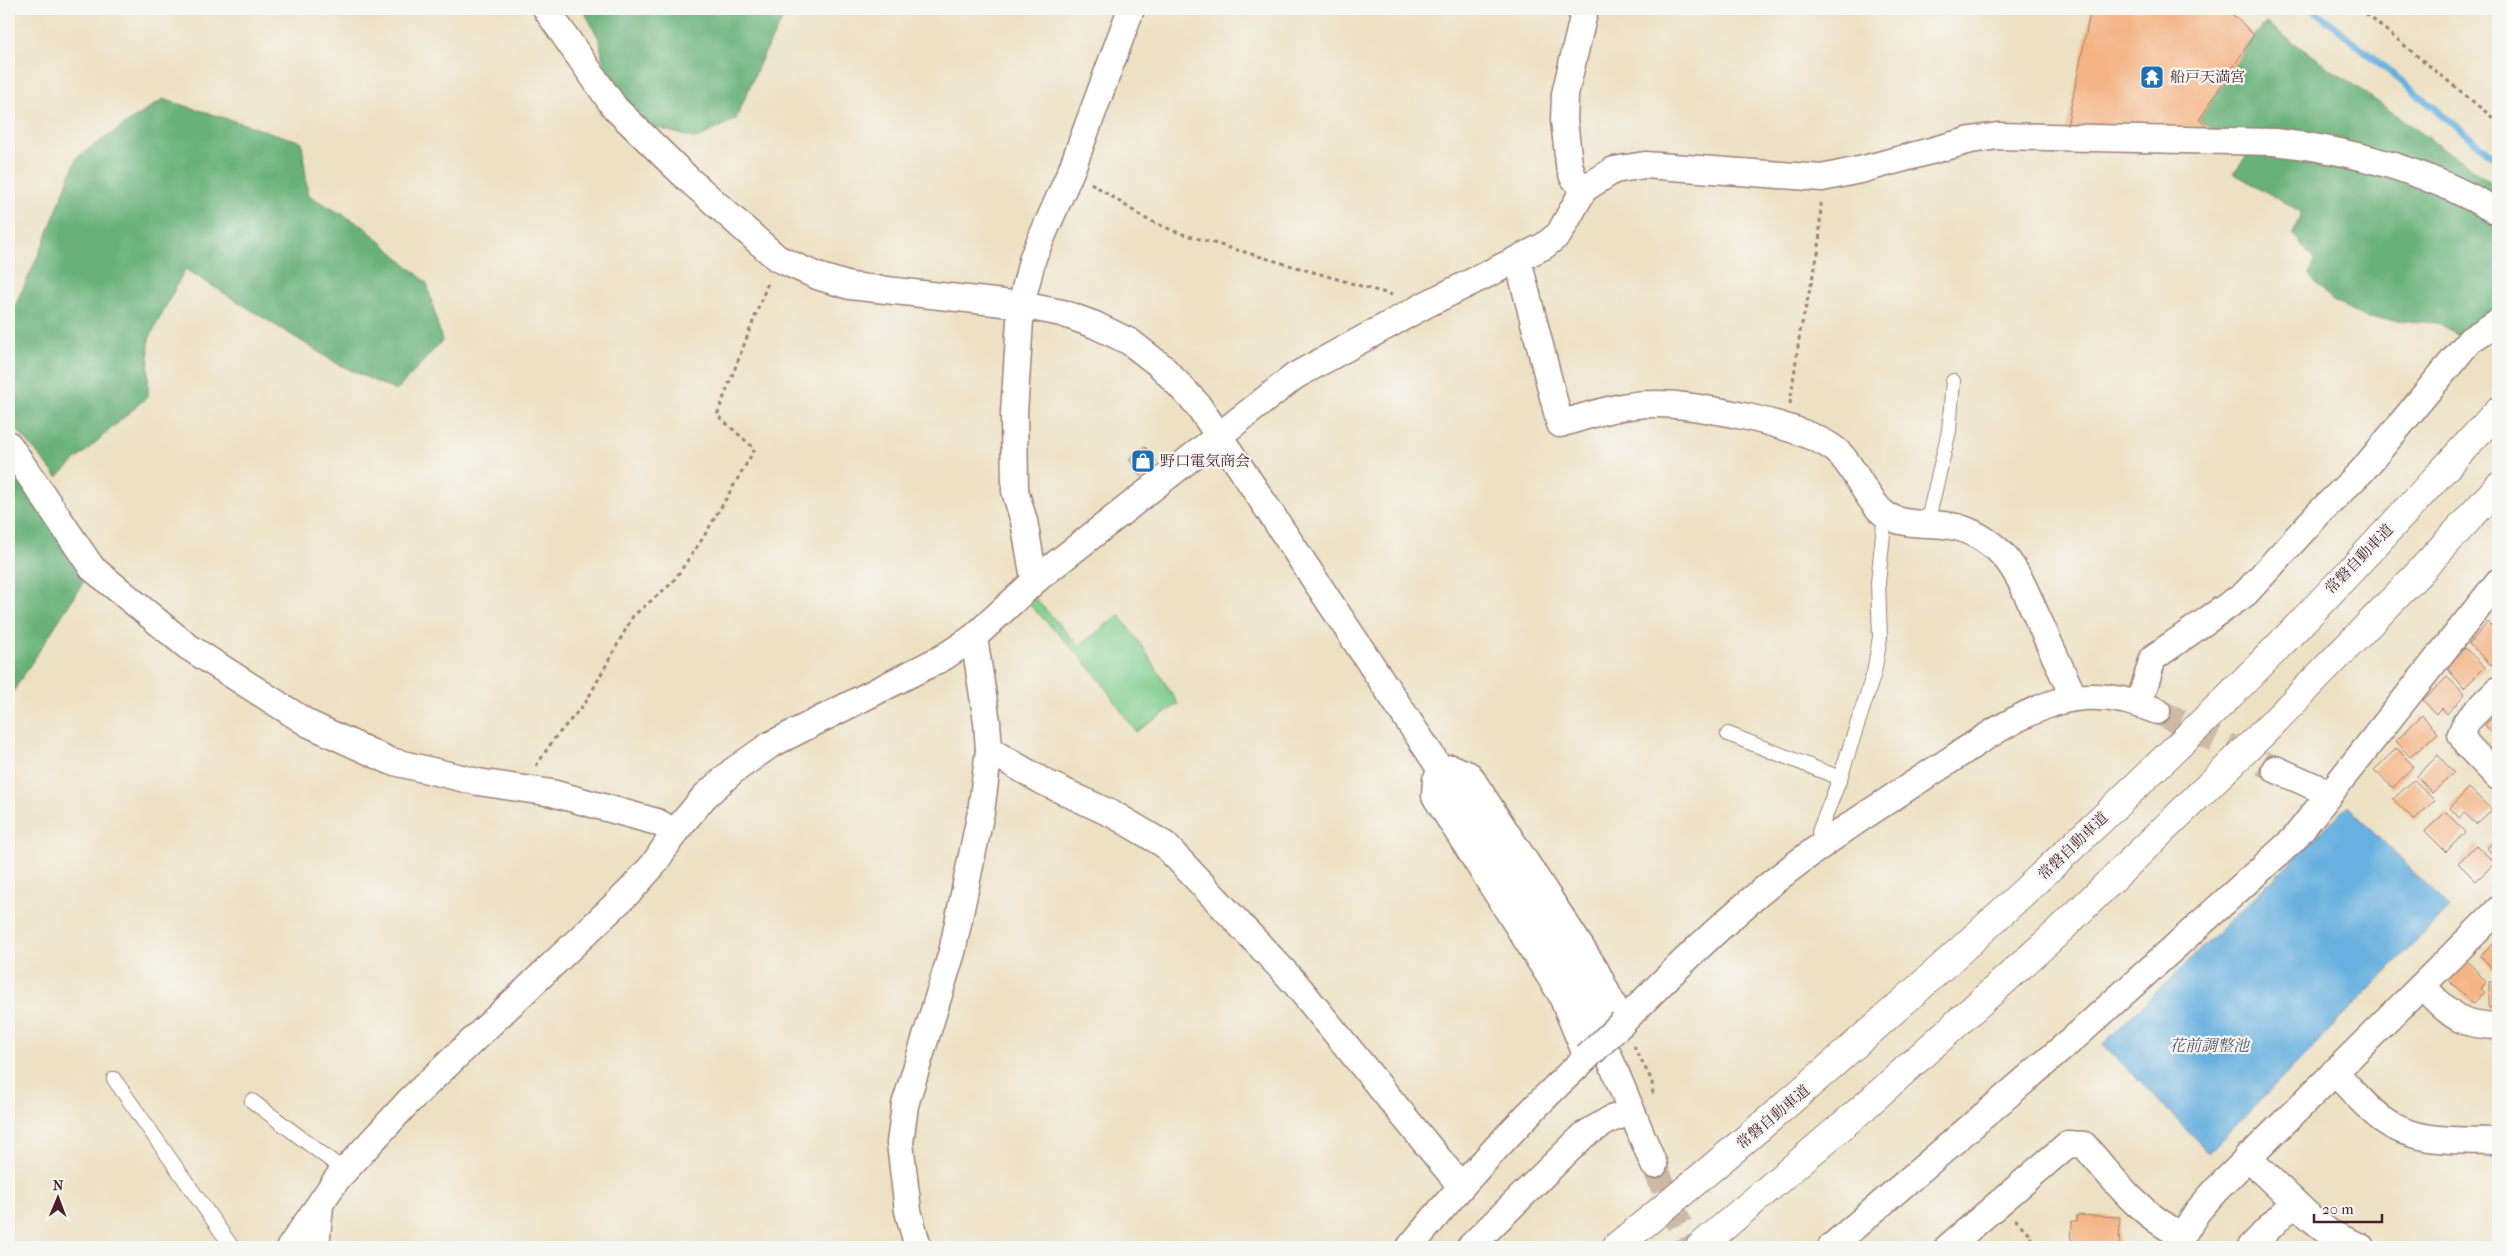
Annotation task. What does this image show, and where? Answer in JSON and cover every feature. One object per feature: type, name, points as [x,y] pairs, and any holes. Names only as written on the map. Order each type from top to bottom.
[{"type":"highway","name":"常磐自動車道","points":[[1616,1247],[1840,1060],[2032,885],[2223,702],[2498,411]]},
{"type":"highway","points":[[1700,1247],[1863,1108],[2055,935],[2264,732],[2417,575],[2498,488]]},
{"type":"street","points":[[546,9],[615,108],[687,178],[777,258],[817,276],[850,286],[1021,306],[1062,313],[1095,324],[1130,342],[1161,366],[1197,404],[1526,898],[1578,985],[1654,1164]]},
{"type":"street","points":[[1038,578],[1033,572],[1024,522],[1015,490],[1014,413],[1021,306],[1033,257],[1071,171],[1130,9]]},
{"type":"street","points":[[1584,189],[1573,177],[1564,120],[1565,94],[1585,9]]},
{"type":"street","points":[[290,1247],[345,1171],[409,1100],[630,891],[654,864],[675,832],[704,797],[733,771],[770,745],[944,657],[974,637],[1038,578],[1218,435],[1296,376],[1425,306],[1544,246],[1559,234],[1584,189],[1614,170],[1645,165],[1822,178],[1864,169],[1971,140],[1998,136],[2274,142],[2316,146],[2431,178],[2467,194],[2498,212]]},
{"type":"street","points":[[1518,260],[1560,424],[1615,409],[1652,404],[1692,406],[1787,429],[1817,440],[1840,454],[1885,514],[1906,522],[1964,529],[1982,538],[2003,555],[2020,578],[2074,698]]},
{"type":"street","points":[[1410,1247],[1460,1185],[1548,1093],[1689,956],[1757,895],[1826,843],[1882,804],[2000,730],[2036,710],[2074,698],[2110,698],[2148,707],[2153,658],[2246,593],[2319,513],[2362,471],[2470,340],[2498,322]]},
{"type":"street","points":[[9,445],[92,568],[187,646],[309,724],[390,761],[478,782],[522,787],[552,793],[657,822],[675,832]]},
{"type":"street","points":[[1831,1247],[2074,1038],[2293,840],[2328,792],[2354,765],[2494,595]]},
{"type":"street","points":[[918,1247],[908,1211],[900,1143],[905,1106],[952,952],[981,812],[988,750],[987,722],[974,637]]},
{"type":"street","points":[[2498,690],[2466,722],[2462,734],[2467,745],[2498,777]]},
{"type":"street","points":[[988,750],[1044,782],[1118,818],[1165,845],[1307,996],[1460,1185]]},
{"type":"street","points":[[1587,1057],[1561,994],[1434,796],[1436,780],[1443,774],[1452,768],[1469,775],[1595,969],[1622,1023]]},
{"type":"street","points":[[2276,769],[2328,792]]},
{"type":"street","points":[[1948,1247],[2068,1144],[2084,1145],[2130,1199],[2178,1241],[2197,1212],[2247,1158],[2498,910]]},
{"type":"street","points":[[2422,986],[2454,1016],[2467,1024],[2498,1026]]},
{"type":"street","points":[[2334,1072],[2383,1120],[2400,1130],[2439,1140],[2498,1141]]},
{"type":"street","points":[[1470,1247],[1584,1135],[1611,1119],[1631,1112]]},
{"type":"street","points":[[2247,1158],[2330,1233],[2361,1247]]},
{"type":"street","points":[[2251,1247],[2294,1202]]},
{"type":"street","points":[[316,1247],[320,1204]]},
{"type":"lane","points":[[1927,524],[1949,431],[1953,381]]},
{"type":"lane","points":[[1826,843],[1819,832],[1840,778],[1874,673],[1878,646],[1878,583],[1885,514]]},
{"type":"lane","points":[[1728,734],[1840,778]]},
{"type":"lane","points":[[114,1079],[232,1247]]},
{"type":"lane","points":[[252,1101],[345,1171]]},
{"type":"path","points":[[2360,9],[2498,122]]},
{"type":"path","points":[[1071,171],[1146,219],[1179,233],[1425,306]]},
{"type":"path","points":[[1787,429],[1800,332],[1819,249],[1822,178]]},
{"type":"path","points":[[522,787],[554,739],[586,702],[633,616],[672,583],[703,538],[755,449],[717,415],[777,258]]},
{"type":"path","points":[[1999,1202],[2031,1236],[2030,1247]]},
{"type":"green space","points":[[583,9],[788,9],[762,58],[736,119],[696,139],[641,123],[606,89],[600,41]]},
{"type":"green space","points":[[2266,23],[2498,187],[2498,311],[2459,335],[2438,323],[2367,318],[2333,301],[2309,275],[2314,260],[2293,234],[2301,212],[2233,173],[2252,149],[2218,135],[2199,120],[2254,35]]},
{"type":"green space","points":[[163,99],[302,142],[308,195],[363,226],[427,283],[442,341],[396,391],[338,364],[185,269],[149,339],[148,396],[57,477],[9,420],[9,319],[43,245],[77,157]]},
{"type":"green space","points":[[11,467],[86,578],[9,698],[9,477]]},
{"type":"green space","points":[[1029,592],[1079,646],[1119,615],[1144,649],[1178,704],[1136,732],[1100,680],[1078,654],[1023,598]]},
{"type":"water","name":"花前調整池","points":[[2348,806],[2449,908],[2209,1153],[2103,1044]]},
{"type":"building","name":"船戸天満宮","points":[[2091,9],[2227,9],[2254,35],[2199,120],[2218,135],[2066,131]]},
{"type":"building","name":"野口電気商会","points":[[1145,447],[1157,462],[1140,476],[1129,459]]},
{"type":"building","points":[[2488,622],[2498,632],[2498,659],[2491,665],[2469,644]]},
{"type":"building","points":[[2465,648],[2485,667],[2464,688],[2447,668]]},
{"type":"building","points":[[2447,677],[2465,694],[2447,714],[2442,708],[2436,714],[2423,700]]},
{"type":"building","points":[[2498,712],[2498,739],[2485,725]]},
{"type":"building","points":[[2422,715],[2438,733],[2410,757],[2396,741]]},
{"type":"building","points":[[2397,748],[2413,766],[2393,788],[2374,770]]},
{"type":"building","points":[[2438,755],[2454,773],[2432,793],[2417,776]]},
{"type":"building","points":[[2414,780],[2435,800],[2414,820],[2393,799]]},
{"type":"building","points":[[2469,788],[2492,810],[2476,824],[2464,813],[2459,818],[2450,808]]},
{"type":"building","points":[[2446,812],[2465,832],[2446,852],[2425,831]]},
{"type":"building","points":[[2498,837],[2498,861],[2487,848]]},
{"type":"building","points":[[2476,845],[2495,863],[2476,881],[2458,863]]},
{"type":"building","points":[[2498,939],[2498,975],[2481,956]]},
{"type":"building","points":[[2467,960],[2486,982],[2481,989],[2485,992],[2473,1004],[2448,979]]},
{"type":"building","points":[[2489,982],[2498,982],[2498,1008],[2489,1008]]},
{"type":"building","points":[[2077,1215],[2120,1217],[2119,1247],[2071,1247],[2072,1221],[2077,1221]]},
{"type":"waterway","points":[[2313,9],[2498,160]]},
{"type":"tunnel","points":[[2157,711],[2275,769]]},
{"type":"tunnel","points":[[1654,1165],[1689,1247]]},
{"type":"place","name":"船戸天満宮","points":[[2152,77]]},
{"type":"place","name":"野口電気商会","points":[[1143,461]]}]
